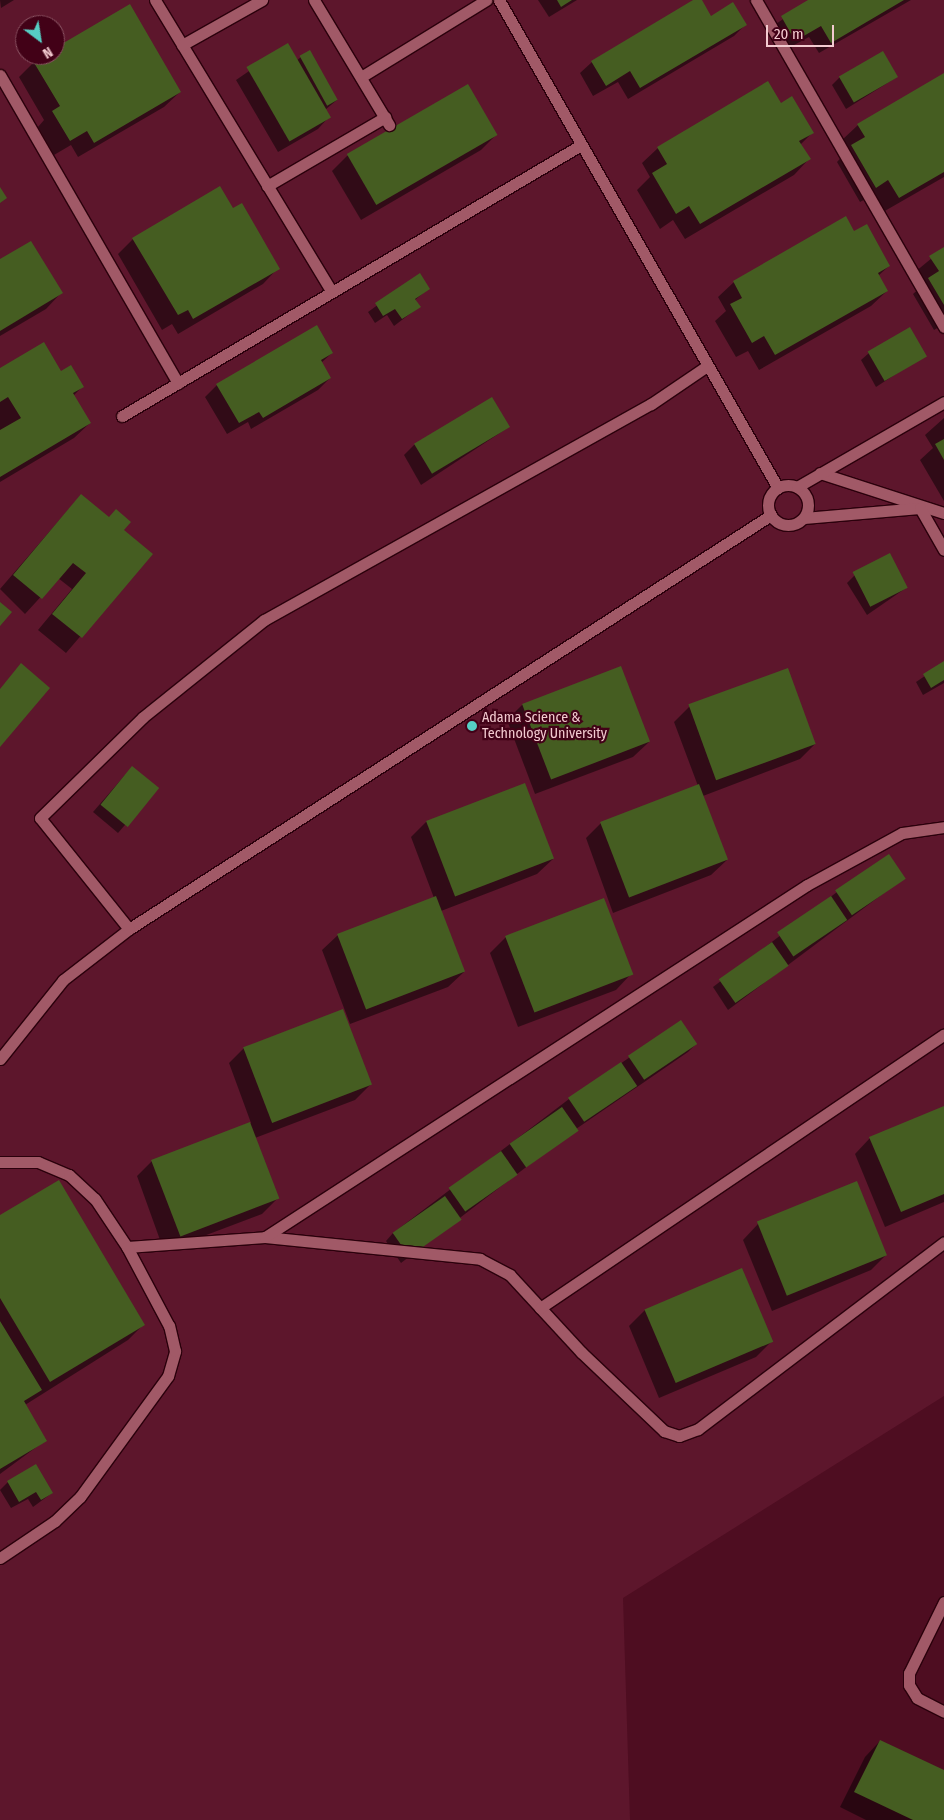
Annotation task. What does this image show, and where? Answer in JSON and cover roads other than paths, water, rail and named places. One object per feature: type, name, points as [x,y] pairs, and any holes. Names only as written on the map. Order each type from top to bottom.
[{"type":"lane","points":[[155,0],[332,292]]},
{"type":"lane","points":[[182,45],[262,0]]},
{"type":"lane","points":[[267,186],[387,121],[314,0]]},
{"type":"lane","points":[[361,77],[486,0]]},
{"type":"lane","points":[[499,0],[778,488]]},
{"type":"lane","points":[[756,0],[944,327]]},
{"type":"lane","points":[[0,75],[178,383]]},
{"type":"lane","points":[[122,416],[581,145]]},
{"type":"lane","points":[[128,929],[40,818],[143,717],[264,620],[651,404],[707,366]]},
{"type":"lane","points":[[920,508],[804,518],[783,525],[771,515],[769,500],[778,488],[796,487],[944,402]]},
{"type":"lane","points":[[820,473],[920,508],[944,513]]},
{"type":"lane","points":[[796,487],[808,503],[804,518]]},
{"type":"lane","points":[[920,508],[944,550]]},
{"type":"lane","points":[[0,1059],[63,980],[128,929],[771,515]]},
{"type":"lane","points":[[265,1238],[807,885],[902,833],[944,827]]},
{"type":"lane","points":[[540,1308],[944,1034]]},
{"type":"lane","points":[[0,1162],[38,1162],[69,1175],[94,1199],[127,1247],[169,1326],[175,1351],[168,1376],[80,1497],[55,1521],[0,1558]]},
{"type":"lane","points":[[127,1247],[265,1238],[480,1259],[510,1275],[540,1308],[664,1431],[679,1436],[698,1429],[944,1242]]},
{"type":"lane","points":[[944,1602],[909,1673],[909,1685],[917,1698],[944,1712]]},
{"type":"place","name":"Adama Science & Technology University","points":[[472,726]]}]
